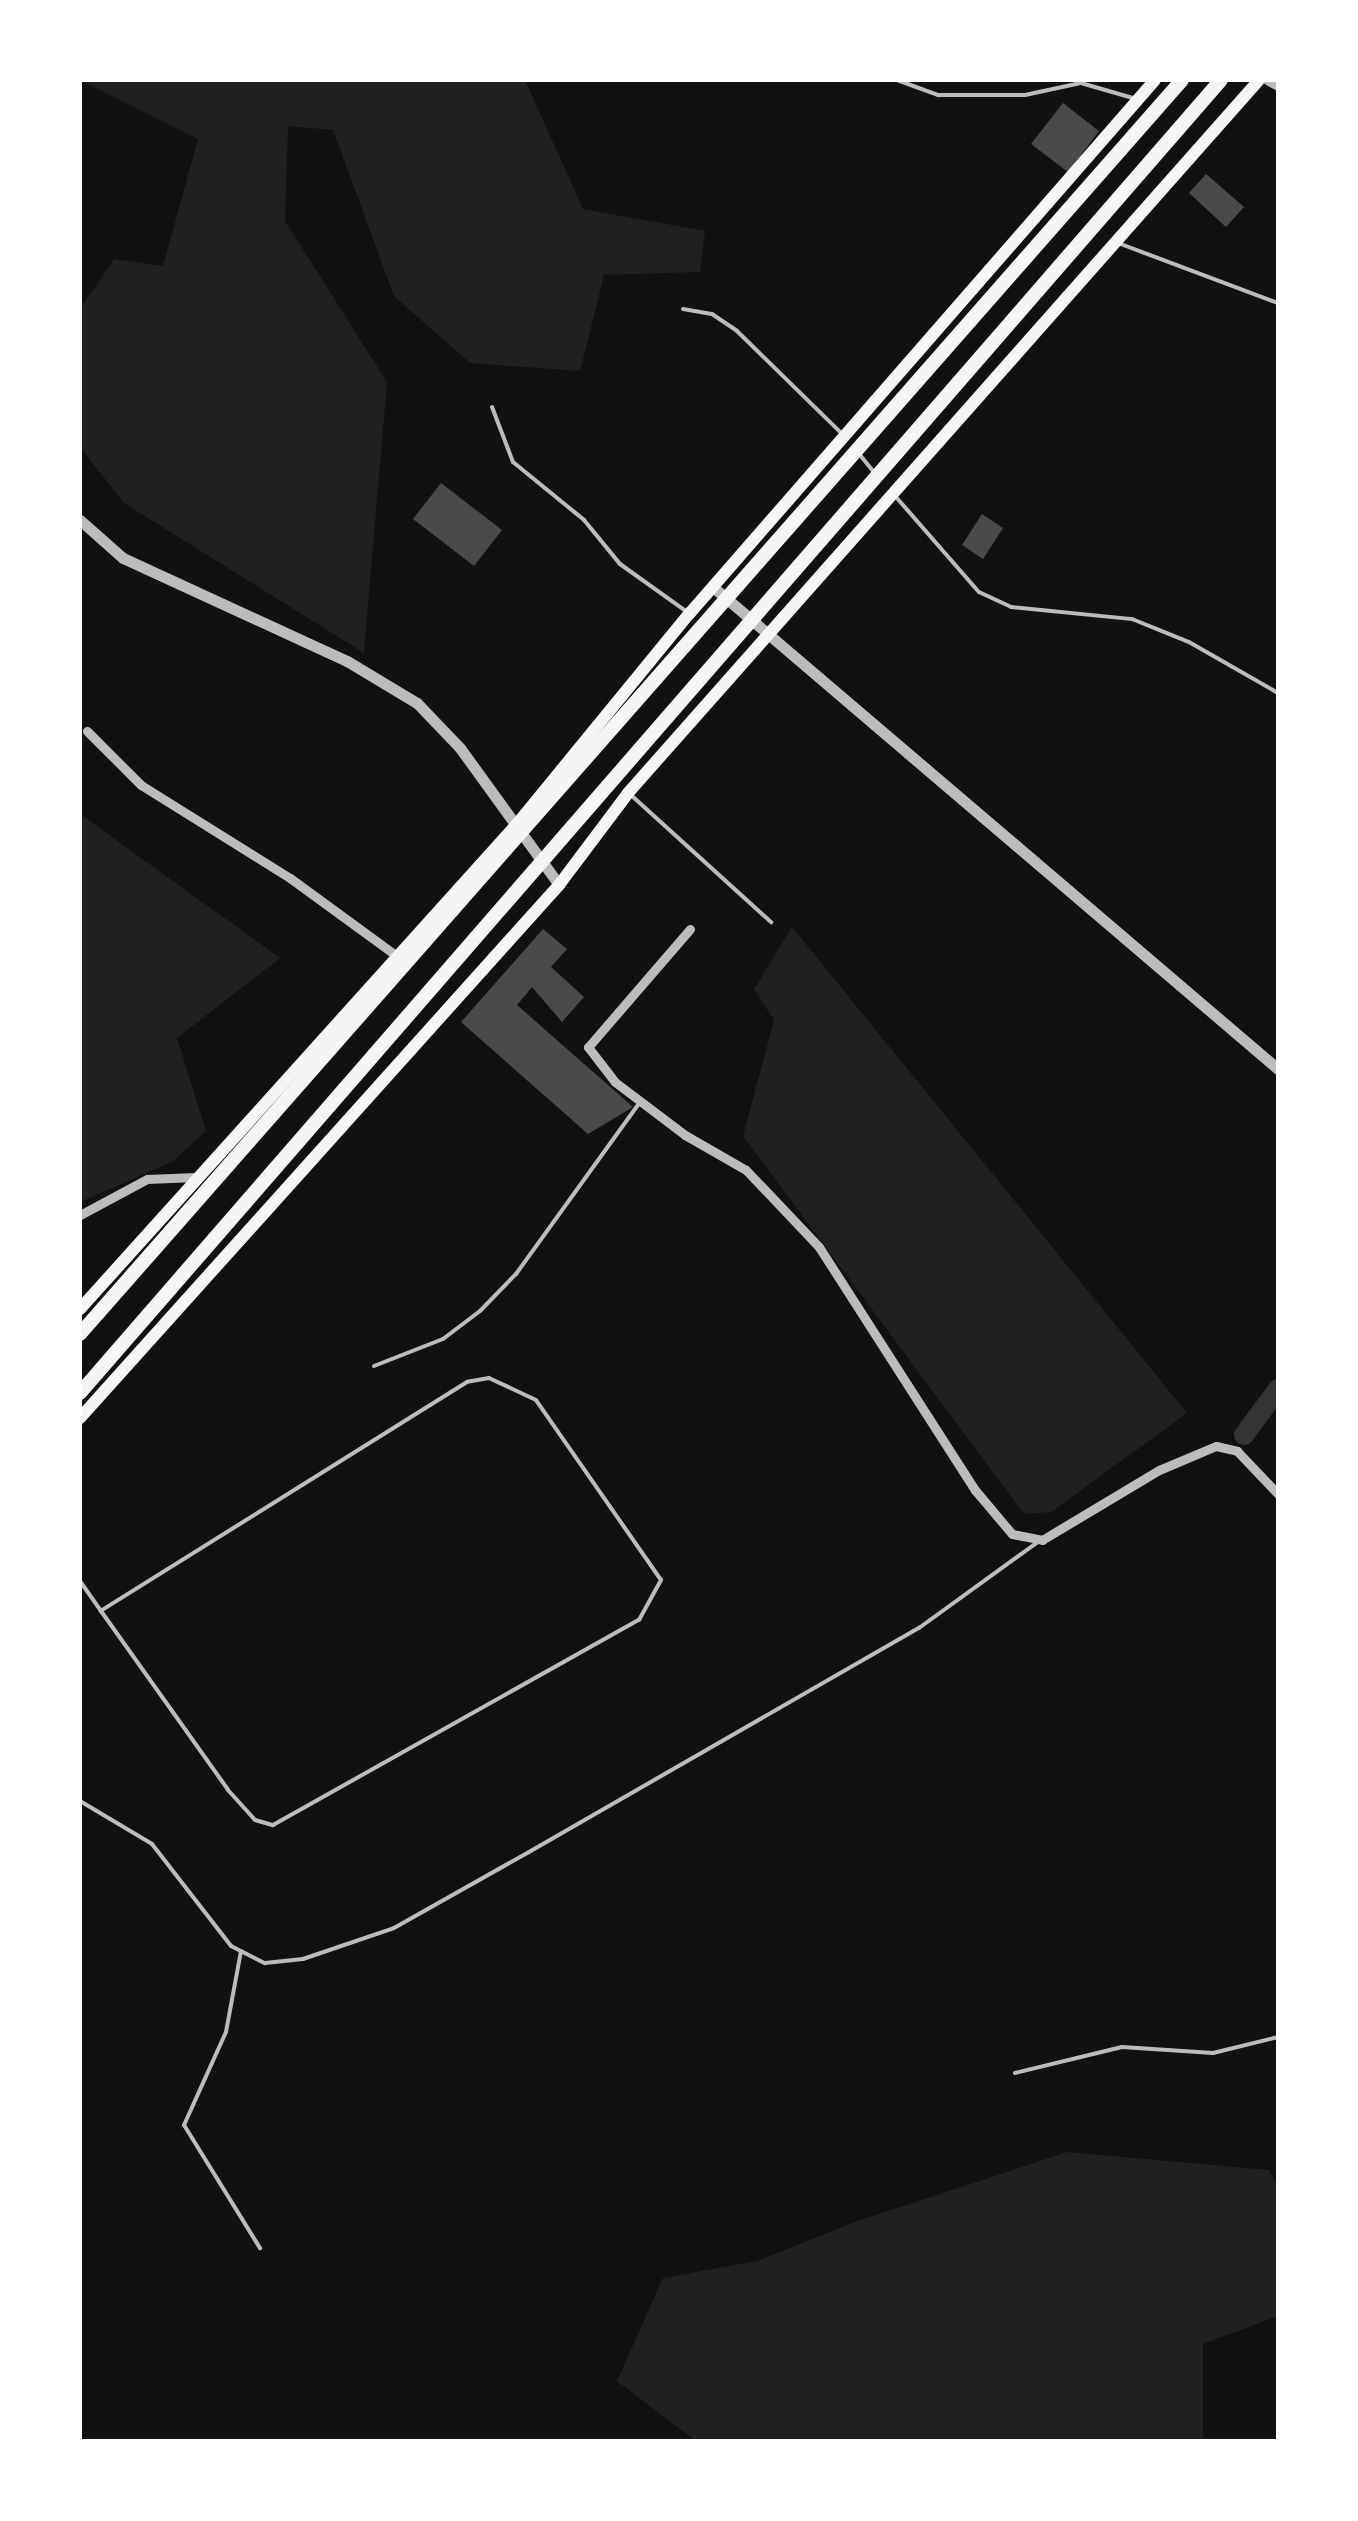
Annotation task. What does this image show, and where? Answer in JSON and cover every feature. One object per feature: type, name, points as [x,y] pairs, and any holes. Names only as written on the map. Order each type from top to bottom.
[{"type":"highway","points":[[80,1334],[1182,80]]},
{"type":"highway","points":[[80,1393],[1222,80]]},
{"type":"main road","points":[[80,1309],[517,824],[690,613],[1154,80]]},
{"type":"main road","points":[[80,1418],[559,884],[628,793],[1259,80]]},
{"type":"street","points":[[1267,80],[1278,86]]},
{"type":"street","points":[[80,520],[123,558],[346,661],[417,702],[517,824],[559,884]]},
{"type":"street","points":[[713,588],[1278,1070]]},
{"type":"street","points":[[87,731],[141,785],[290,878],[397,956]]},
{"type":"street","points":[[690,929],[588,1047],[614,1082],[773,1194],[819,1246],[975,1490],[1012,1534],[1042,1540],[1159,1470],[1216,1446],[1237,1451],[1278,1494]]},
{"type":"street","points":[[80,1215],[147,1179],[196,1176]]},
{"type":"lane","points":[[897,80],[938,95],[1025,95],[1081,83],[1138,99]]},
{"type":"lane","points":[[1118,243],[1278,303]]},
{"type":"lane","points":[[683,309],[712,314],[737,331],[844,436],[979,592],[1011,608],[1132,619],[1189,642],[1278,693]]},
{"type":"lane","points":[[492,408],[513,462],[584,520],[620,564],[690,613]]},
{"type":"lane","points":[[628,793],[771,922]]},
{"type":"lane","points":[[374,1366],[443,1339],[480,1311],[516,1274],[641,1101]]},
{"type":"lane","points":[[80,1580],[101,1611],[228,1790],[255,1820],[273,1825],[639,1620],[662,1580],[536,1400],[490,1378],[467,1382],[101,1611]]},
{"type":"lane","points":[[80,1801],[152,1844],[241,1951],[265,1962],[303,1960],[394,1928],[919,1628],[1042,1540]]},
{"type":"lane","points":[[241,1951],[226,2032],[184,2125],[260,2248]]},
{"type":"lane","points":[[1015,2073],[1122,2047],[1213,2052],[1278,2037]]},
{"type":"shaded area","points":[[80,80],[525,80],[583,209],[705,231],[700,272],[604,275],[580,371],[470,363],[394,296],[333,130],[288,126],[285,221],[387,382],[364,653],[124,503],[80,447],[80,309],[114,259],[163,266],[198,139]]},
{"type":"shaded area","points":[[80,814],[280,958],[177,1038],[206,1131],[172,1162],[80,1202]]},
{"type":"shaded area","points":[[792,927],[1187,1413],[1051,1512],[1024,1514],[743,1136],[774,1020],[754,989]]},
{"type":"shaded area","points":[[1067,2152],[1269,2170],[1278,2186],[1278,2316],[1203,2344],[1203,2441],[696,2441],[617,2381],[663,2278],[757,2261],[852,2223]]},
{"type":"building","points":[[1063,103],[1099,131],[1068,172],[1031,144]]},
{"type":"building","points":[[1206,174],[1244,207],[1226,227],[1189,193]]},
{"type":"building","points":[[441,483],[502,530],[474,566],[413,519]]},
{"type":"building","points":[[982,514],[1003,528],[983,559],[962,545]]},
{"type":"building","points":[[543,929],[567,949],[551,967],[584,997],[562,1022],[532,987],[517,1005],[633,1107],[588,1134],[461,1022]]},
{"type":"waterway","points":[[1244,1435],[1278,1389]]}]
